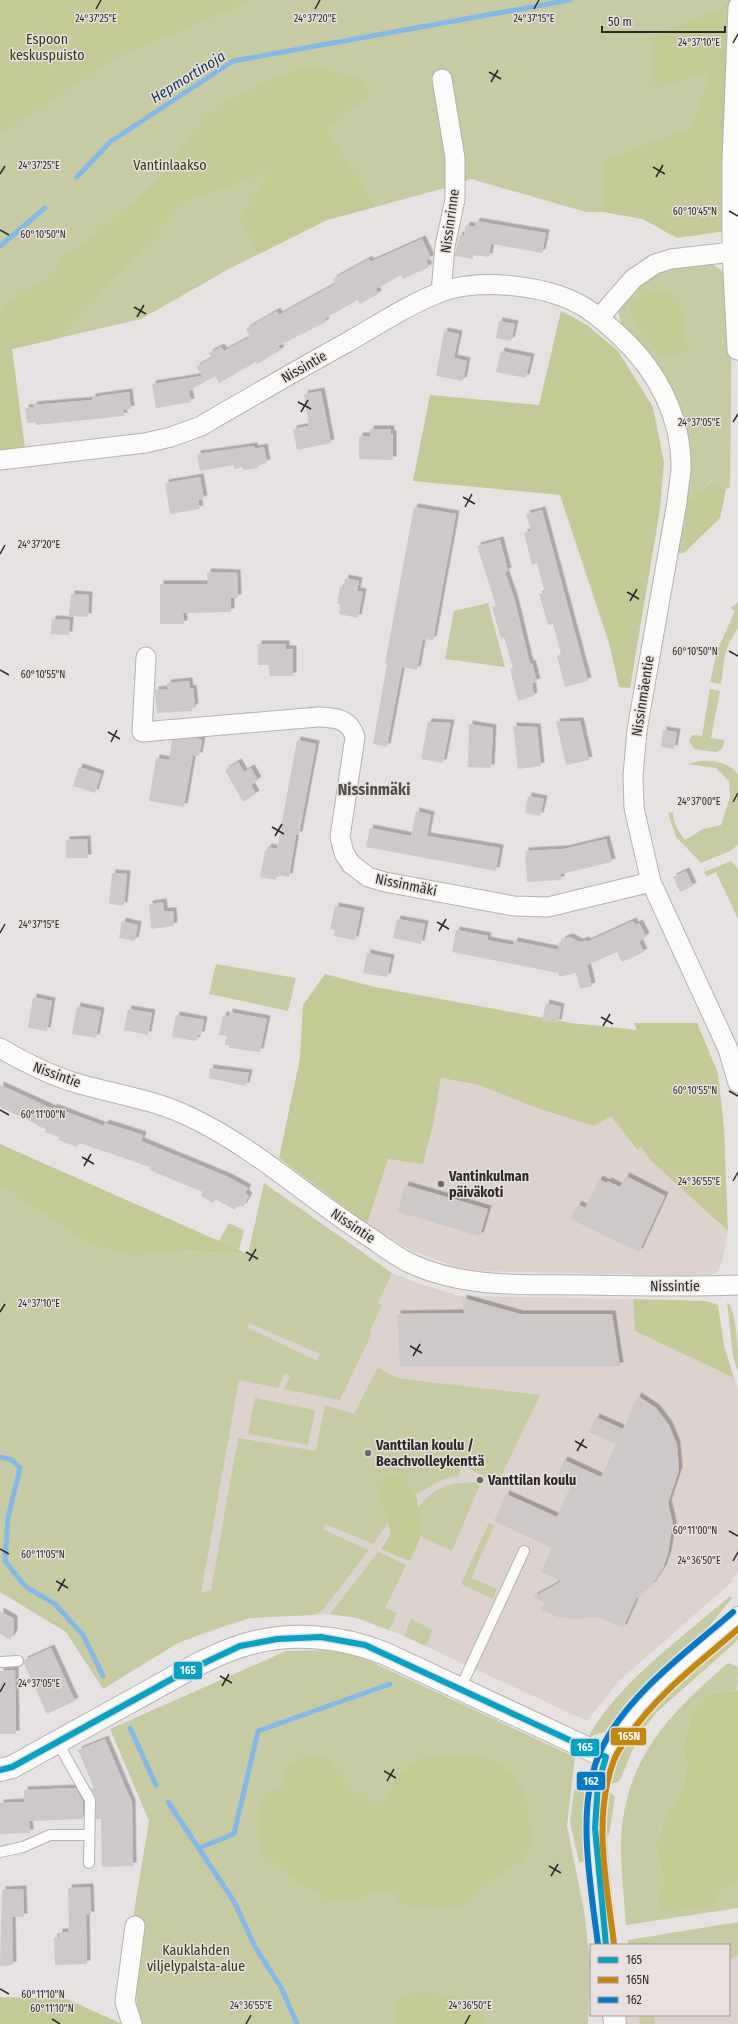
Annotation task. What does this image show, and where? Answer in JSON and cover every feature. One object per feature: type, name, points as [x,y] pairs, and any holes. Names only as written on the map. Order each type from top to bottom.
[{"type":"street","points":[[737,350],[736,275],[732,252],[733,153],[738,7]]},
{"type":"street","name":"Nissinrinne","points":[[441,292],[445,246],[455,199],[455,158],[442,79]]},
{"type":"street","points":[[600,317],[633,279],[655,264],[671,259],[732,252]]},
{"type":"street","name":"Nissintie","points":[[0,460],[145,443],[171,438],[200,426],[386,321],[441,292],[470,285],[506,285],[536,290],[578,304],[600,317]]},
{"type":"street","name":"Nissinmäentie","points":[[600,317],[633,349],[652,372],[669,405],[678,436],[681,468],[677,502],[637,730],[633,776],[634,808],[651,882],[728,1050],[738,1083]]},
{"type":"street","name":"Nissinmäki","points":[[146,657],[142,732],[318,717],[337,718],[349,724],[355,737],[340,836],[344,853],[351,864],[368,877],[385,882],[514,906],[548,907],[651,882]]},
{"type":"street","name":"Nissintie","points":[[0,1048],[34,1068],[76,1083],[166,1106],[189,1117],[228,1138],[351,1226],[410,1264],[445,1277],[483,1283],[738,1286]]},
{"type":"street","points":[[606,1944],[595,1828],[598,1784],[606,1757],[626,1725],[657,1690],[738,1618]]},
{"type":"street","points":[[0,1770],[12,1767],[192,1668],[240,1646],[277,1639],[321,1636],[365,1645],[606,1757]]},
{"type":"street","points":[[132,2024],[125,2002],[135,1926]]},
{"type":"lane","points":[[460,1689],[524,1551]]},
{"type":"lane","points":[[0,1662],[18,1661]]},
{"type":"lane","points":[[59,1741],[63,1752],[90,1800],[89,1863]]},
{"type":"lane","points":[[0,1852],[22,1847],[50,1835],[89,1835]]},
{"type":"shaded area","points":[[441,1078],[479,1085],[537,1108],[611,1115],[636,1150],[641,1147],[650,1160],[728,1231],[722,1262],[718,1271],[708,1276],[479,1271],[453,1266],[410,1250],[367,1224],[388,1158],[423,1164],[433,1125]]},
{"type":"shaded area","name":"Vanttilan koulu","points":[[389,1272],[417,1283],[460,1296],[633,1299],[635,1331],[734,1378],[738,1387],[738,1572],[731,1579],[733,1581],[619,1681],[587,1721],[404,1636],[357,1618],[330,1614],[250,1618],[196,1636],[194,1632],[249,1322]]},
{"type":"shaded area","points":[[738,1955],[738,2024],[610,2024],[623,2016],[730,2016],[730,1959]]},
{"type":"green space","name":"Vantinlaakso","points":[[0,0],[730,0],[723,163],[677,238],[643,219],[604,212],[586,212],[471,179],[445,188],[327,220],[229,269],[141,319],[12,349],[25,450],[0,453]]},
{"type":"green space","name":"Espoon keskuspuisto","points":[[0,0],[253,0],[113,59],[0,135]]},
{"type":"green space","points":[[730,4],[726,231],[677,238],[643,219],[604,212],[605,160],[692,127],[710,71],[655,90],[652,37]]},
{"type":"green space","points":[[303,67],[324,69],[361,78],[370,96],[326,128],[375,207],[327,220],[259,254],[240,220],[270,171],[185,201],[59,338],[12,349],[25,450],[0,453],[0,314],[11,300],[49,276],[67,253],[83,244],[135,201],[160,177],[204,118],[225,102],[275,78]]},
{"type":"green space","points":[[707,261],[729,275],[732,303],[730,488],[726,489],[711,481],[688,503],[684,553],[675,554],[669,390],[646,350],[622,327],[618,312],[623,297],[645,280],[681,264]]},
{"type":"green space","points":[[654,289],[678,297],[688,352],[660,356],[631,318],[631,302]]},
{"type":"green space","points":[[561,311],[587,325],[618,351],[653,407],[664,462],[660,509],[630,688],[619,687],[609,643],[560,495],[413,481],[430,395],[539,405]]},
{"type":"green space","points":[[712,481],[726,489],[720,518],[684,553],[687,503]]},
{"type":"green space","points":[[488,603],[505,667],[445,659],[454,611]]},
{"type":"green space","points":[[738,603],[738,628],[729,643],[725,655],[721,684],[710,682],[717,651],[735,611],[730,608]]},
{"type":"green space","points":[[710,689],[720,691],[711,738],[725,740],[722,749],[716,752],[694,749],[689,741],[692,735],[702,736]]},
{"type":"green space","points":[[700,761],[721,763],[731,767],[738,774],[738,845],[730,851],[701,863],[676,837],[668,813],[673,812],[676,827],[685,840],[703,829],[721,825],[730,797],[729,781],[716,768],[687,764]]},
{"type":"green space","points":[[731,861],[738,868],[738,919],[716,872],[707,876],[704,872]]},
{"type":"green space","points":[[216,964],[296,978],[288,1011],[209,994]]},
{"type":"green space","points":[[325,974],[375,987],[571,1023],[637,1030],[634,1023],[697,1023],[718,1073],[724,1128],[728,1231],[650,1160],[641,1147],[637,1150],[611,1116],[594,1126],[537,1108],[479,1085],[441,1078],[433,1125],[423,1164],[388,1159],[367,1224],[279,1158],[300,1058],[303,1005]]},
{"type":"green space","points":[[0,1144],[248,1254],[180,1251],[137,1257],[93,1245],[0,1186]]},
{"type":"green space","points":[[264,1183],[392,1273],[378,1303],[382,1305],[370,1331],[372,1333],[340,1400],[284,1389],[290,1376],[285,1373],[278,1388],[239,1380],[201,1593],[211,1590],[238,1438],[316,1451],[325,1405],[354,1414],[378,1367],[396,1378],[540,1395],[498,1483],[461,1465],[459,1476],[444,1479],[416,1494],[403,1476],[378,1495],[388,1523],[373,1544],[325,1524],[324,1530],[369,1550],[322,1611],[313,1615],[250,1618],[221,1627],[178,1643],[103,1689],[66,1632],[0,1592],[0,1186],[36,1208],[137,1257],[180,1251],[248,1254]],"holes":[[[249,1323],[320,1354],[317,1361],[248,1328]]]},
{"type":"green space","points":[[229,1223],[244,1230],[239,1250],[219,1241]]},
{"type":"green space","points":[[633,1299],[706,1301],[718,1305],[724,1346],[734,1378],[635,1331]]},
{"type":"green space","points":[[727,1302],[731,1307],[735,1324],[738,1372],[733,1356]]},
{"type":"green space","points":[[255,1398],[315,1410],[308,1445],[248,1434]]},
{"type":"green space","points":[[403,1476],[416,1494],[422,1534],[410,1561],[381,1549],[391,1534],[378,1495],[385,1478]]},
{"type":"green space","points":[[481,1482],[452,1551],[423,1538],[417,1509],[425,1500],[438,1489],[445,1486],[461,1483]]},
{"type":"green space","points":[[489,1523],[494,1526],[471,1578],[497,1589],[493,1599],[461,1584]]},
{"type":"green space","points":[[378,1552],[406,1565],[385,1608],[397,1613],[389,1630],[357,1618],[330,1614]]},
{"type":"green space","points":[[730,1596],[732,1598],[707,1629],[643,1685],[604,1732],[588,1737],[601,1717],[634,1679],[672,1644]]},
{"type":"green space","points":[[411,1619],[433,1630],[426,1646],[404,1636]]},
{"type":"green space","points":[[738,1628],[738,1640],[657,1712],[639,1735],[620,1780],[616,1783],[609,1783],[615,1761],[635,1724]]},
{"type":"green space","name":"Kauklahden viljelypalsta-alue","points":[[329,1650],[359,1656],[575,1757],[567,1826],[584,1910],[590,1963],[588,2024],[139,2024],[135,1986],[124,1972],[149,1821],[110,1729],[286,1651]]},
{"type":"green space","points":[[728,1663],[738,1667],[737,1690],[707,1694],[693,1711],[682,1748],[687,1761],[682,1791],[666,1815],[655,1845],[664,1882],[656,1903],[708,1906],[720,1892],[738,1880],[738,1908],[626,1925],[621,1842],[624,1813],[631,1786],[641,1762],[654,1740],[669,1720]]},
{"type":"green space","points":[[738,1690],[738,1880],[720,1892],[709,1906],[665,1913],[656,1903],[664,1882],[655,1845],[666,1815],[682,1791],[687,1761],[682,1748],[693,1711],[707,1694]]},
{"type":"green space","points":[[323,1755],[349,1787],[368,1801],[381,1801],[388,1795],[401,1773],[425,1755],[487,1757],[511,1772],[525,1792],[532,1841],[524,1860],[492,1879],[465,1906],[438,1908],[402,1905],[394,1894],[375,1890],[366,1897],[335,1899],[321,1897],[298,1882],[259,1850],[258,1813],[262,1800],[267,1794],[283,1785],[282,1774],[291,1764],[300,1758]]},
{"type":"green space","points":[[578,1788],[585,1789],[583,1826],[586,1862],[579,1862],[570,1822],[574,1790]]},
{"type":"green space","points":[[606,1792],[611,1793],[615,1797],[609,1835],[603,1834]]},
{"type":"green space","points":[[738,1922],[738,1955],[730,1959],[730,1944],[628,1944],[628,1940]]},
{"type":"green space","points":[[430,1992],[455,1996],[467,2002],[485,2019],[483,2024],[396,2024],[393,2019],[396,2003],[412,1993]]},
{"type":"green space","points":[[0,1997],[67,1999],[122,2024],[0,2024]]},
{"type":"green space","points":[[639,2016],[654,2016],[655,2024],[640,2024]]},
{"type":"building","points":[[476,221],[546,233],[542,253],[491,244],[489,257],[473,255],[473,259],[455,256],[459,235],[464,236],[466,225],[475,227]]},
{"type":"building","points":[[422,239],[431,258],[426,261],[429,267],[403,279],[401,275],[376,289],[378,294],[360,304],[358,300],[324,319],[326,322],[278,346],[281,350],[257,364],[256,362],[219,383],[215,376],[189,391],[191,402],[156,408],[152,384],[202,376],[196,367],[212,358],[209,353],[221,347],[224,351],[250,337],[246,329],[277,311],[279,315],[335,284],[333,279],[369,259],[370,262]]},
{"type":"building","points":[[499,321],[515,324],[511,341],[496,338]]},
{"type":"building","points":[[444,331],[459,334],[454,358],[467,361],[463,381],[436,376]]},
{"type":"building","points":[[501,351],[531,357],[526,378],[496,372]]},
{"type":"building","points":[[321,391],[331,443],[297,450],[293,429],[309,426],[304,394]]},
{"type":"building","points":[[129,392],[131,409],[123,410],[124,416],[36,425],[36,422],[27,423],[25,408],[34,407],[33,405],[92,400],[92,397]]},
{"type":"building","points":[[370,429],[391,429],[391,434],[393,434],[393,460],[359,459],[359,436],[370,436]]},
{"type":"building","points":[[254,446],[255,449],[264,447],[267,463],[258,465],[258,468],[243,470],[243,467],[234,469],[234,465],[200,471],[197,454]]},
{"type":"building","points":[[200,477],[204,499],[198,500],[200,509],[170,514],[165,483]]},
{"type":"building","points":[[414,507],[456,514],[433,640],[423,639],[417,670],[402,667],[387,747],[373,744],[387,664],[385,663]]},
{"type":"building","points":[[542,510],[588,681],[565,687],[557,656],[561,654],[553,624],[548,625],[539,594],[545,593],[537,563],[532,565],[524,533],[531,531],[526,514]]},
{"type":"building","points":[[500,540],[508,571],[505,572],[515,601],[530,664],[532,663],[537,682],[532,683],[534,696],[518,701],[510,669],[513,668],[504,637],[501,639],[492,607],[496,606],[477,546]]},
{"type":"building","points":[[207,572],[237,573],[238,598],[231,598],[231,612],[183,613],[184,624],[160,624],[160,584],[208,584]]},
{"type":"building","points":[[345,578],[359,581],[357,591],[363,592],[358,618],[339,614],[340,604],[337,604],[340,587],[344,587]]},
{"type":"building","points":[[71,594],[89,595],[88,617],[69,616]]},
{"type":"building","points":[[52,619],[70,620],[69,635],[51,634]]},
{"type":"building","points":[[258,644],[286,644],[286,649],[293,649],[293,676],[270,676],[268,665],[258,665]]},
{"type":"building","points":[[189,681],[190,689],[193,688],[195,707],[192,708],[192,711],[157,713],[155,690],[168,689],[167,683]]},
{"type":"building","points":[[580,721],[589,760],[566,765],[556,722]]},
{"type":"building","points":[[428,722],[451,723],[443,763],[421,759]]},
{"type":"building","points":[[469,724],[493,728],[491,768],[468,767]]},
{"type":"building","points":[[513,726],[537,727],[541,766],[518,769]]},
{"type":"building","points":[[663,730],[677,732],[674,749],[661,747]]},
{"type":"building","points":[[196,738],[202,740],[199,756],[193,755],[184,807],[149,801],[156,758],[169,760],[172,740]]},
{"type":"building","points":[[297,740],[316,744],[299,835],[296,835],[289,877],[277,875],[276,880],[260,877],[265,850],[267,850],[268,847],[277,849]]},
{"type":"building","points":[[238,762],[244,772],[251,768],[258,780],[251,785],[256,794],[243,802],[225,770]]},
{"type":"building","points":[[79,767],[101,774],[95,793],[73,786]]},
{"type":"building","points":[[528,796],[544,799],[540,816],[525,813]]},
{"type":"building","points":[[416,811],[431,815],[427,836],[500,848],[496,871],[366,847],[370,828],[411,836]]},
{"type":"building","points":[[87,839],[88,858],[66,858],[66,840]]},
{"type":"building","points":[[606,839],[612,862],[561,874],[561,880],[527,882],[525,851],[564,849]]},
{"type":"building","points":[[686,871],[693,886],[680,892],[673,877]]},
{"type":"building","points":[[112,873],[127,874],[124,906],[109,904]]},
{"type":"building","points":[[163,902],[164,911],[173,911],[174,926],[151,929],[149,904]]},
{"type":"building","points":[[335,906],[361,911],[355,940],[334,936],[335,930],[330,929]]},
{"type":"building","points":[[397,919],[425,924],[421,944],[393,938]]},
{"type":"building","points":[[122,921],[138,925],[135,941],[119,938]]},
{"type":"building","points":[[633,921],[635,925],[639,923],[646,936],[639,942],[644,952],[622,962],[617,952],[587,965],[592,986],[580,989],[576,973],[559,977],[558,973],[452,952],[456,930],[488,936],[487,940],[513,945],[514,941],[559,950],[558,943],[563,939],[570,937],[579,942],[586,940],[587,942]]},
{"type":"building","points":[[367,953],[391,958],[387,977],[363,973]]},
{"type":"building","points":[[33,997],[52,1001],[47,1031],[28,1028]]},
{"type":"building","points":[[546,1003],[561,1007],[558,1023],[542,1020]]},
{"type":"building","points":[[77,1006],[101,1011],[96,1038],[72,1034]]},
{"type":"building","points":[[128,1009],[152,1013],[148,1035],[124,1030]]},
{"type":"building","points":[[229,1012],[267,1019],[260,1052],[229,1048],[229,1045],[225,1045],[227,1036],[219,1035],[223,1015],[229,1016]]},
{"type":"building","points":[[176,1015],[204,1020],[201,1035],[198,1035],[196,1041],[172,1037]]},
{"type":"building","points":[[210,1068],[249,1073],[246,1086],[209,1078]]},
{"type":"building","points":[[0,1085],[53,1109],[53,1107],[104,1126],[105,1123],[143,1135],[141,1141],[228,1177],[248,1188],[245,1193],[249,1196],[243,1207],[238,1204],[235,1210],[215,1199],[213,1203],[201,1196],[203,1192],[149,1170],[150,1167],[79,1143],[77,1147],[58,1140],[59,1137],[45,1132],[46,1129],[0,1107]]},
{"type":"building","points":[[626,1176],[665,1196],[639,1252],[570,1219],[578,1204],[585,1208],[599,1179],[607,1183],[608,1181],[620,1187]]},
{"type":"building","points":[[405,1185],[488,1209],[480,1236],[398,1212]]},
{"type":"building","points":[[463,1298],[520,1314],[612,1314],[620,1366],[400,1366],[397,1314],[464,1313]]},
{"type":"building","points":[[638,1396],[656,1408],[669,1425],[677,1445],[679,1470],[668,1503],[674,1528],[672,1527],[668,1554],[663,1568],[652,1585],[636,1599],[623,1628],[598,1617],[574,1619],[558,1617],[541,1610],[545,1603],[533,1597],[562,1581],[541,1572],[552,1548],[494,1521],[506,1494],[557,1517],[573,1481],[558,1474],[564,1460],[601,1477],[616,1444],[589,1432],[596,1417],[623,1429]]},
{"type":"building","points":[[0,1611],[14,1619],[14,1633],[10,1640],[0,1634]]},
{"type":"building","points":[[51,1648],[75,1701],[47,1714],[24,1664],[24,1660]]},
{"type":"building","points":[[15,1670],[16,1734],[0,1734],[0,1671]]},
{"type":"building","points":[[105,1739],[132,1803],[133,1866],[102,1867],[101,1819],[96,1819],[96,1800],[91,1788],[94,1788],[78,1750]]},
{"type":"building","points":[[76,1788],[83,1802],[83,1819],[29,1821],[30,1833],[0,1834],[0,1803],[24,1802],[24,1790]]},
{"type":"building","points":[[90,1887],[91,1915],[86,1915],[87,1964],[55,1965],[54,1937],[59,1937],[59,1932],[69,1932],[68,1888]]},
{"type":"building","points":[[23,1889],[24,1917],[12,1917],[13,1965],[0,1966],[2,1890]]},
{"type":"waterway","name":"Hepmortinoja","points":[[77,177],[110,142],[233,61],[570,0]]},
{"type":"waterway","name":"Hepmortinoja","points":[[0,246],[45,208]]},
{"type":"waterway","points":[[0,1457],[12,1460],[20,1468],[8,1518],[5,1561],[26,1587],[55,1604],[83,1635],[103,1676]]},
{"type":"waterway","points":[[199,1848],[234,1834],[258,1731],[390,1684]]},
{"type":"waterway","points":[[130,1728],[156,1785]]},
{"type":"waterway","points":[[168,1802],[235,1903],[254,1945],[282,1989],[297,2024]]},
{"type":"transit line","name":"162","points":[[598,1944],[589,1873],[587,1822],[588,1797],[592,1774],[600,1752],[611,1732],[625,1712],[641,1694],[677,1659],[733,1612]]},
{"type":"transit line","name":"165N","points":[[614,1944],[605,1875],[602,1828],[607,1782],[614,1760],[618,1751],[639,1721],[665,1693],[738,1629]]},
{"type":"transit line","name":"165","points":[[0,1770],[12,1767],[181,1674],[240,1646],[277,1639],[321,1637],[365,1645],[606,1757],[598,1784],[595,1828],[606,1944]]},
{"type":"place","name":"Vantinkulman päiväkoti","points":[[441,1184]]},
{"type":"place","name":"Vanttilan koulu / Beachvolleykenttä","points":[[368,1453]]},
{"type":"place","name":"Vanttilan koulu","points":[[480,1480]]},
{"type":"district","name":"Nissinmäki","points":[[374,789]]}]
